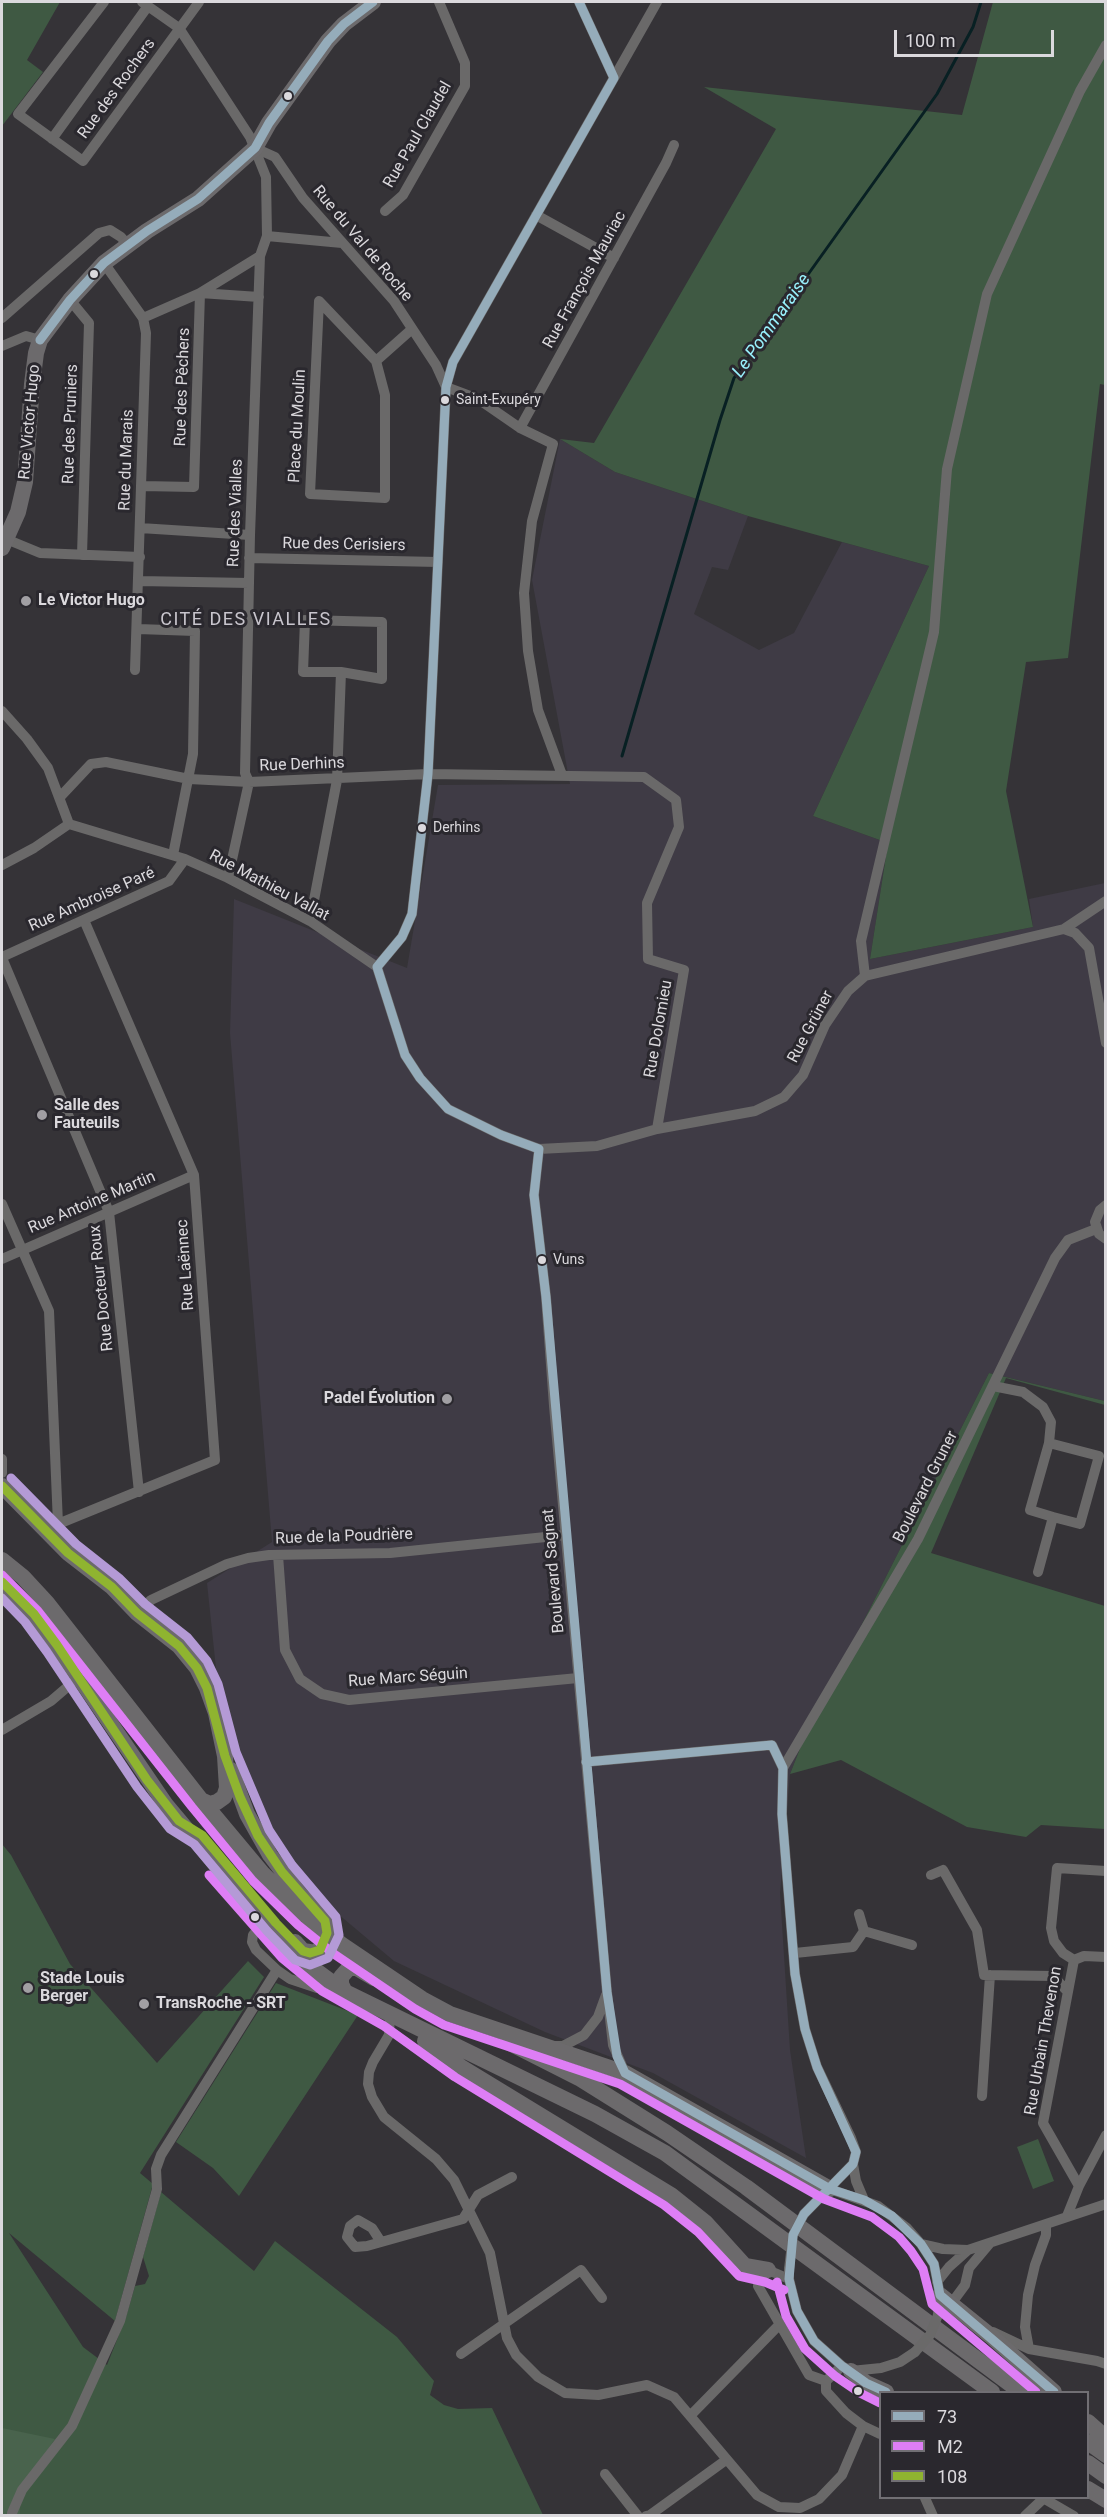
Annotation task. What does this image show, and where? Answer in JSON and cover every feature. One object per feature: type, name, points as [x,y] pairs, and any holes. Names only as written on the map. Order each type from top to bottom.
[{"type":"main road","name":"Rue Victor Hugo","points":[[4,543],[18,512],[25,482],[32,384],[40,339],[70,300],[104,263],[198,199],[255,148],[269,123],[328,41],[368,3]]},
{"type":"main road","points":[[2,1486],[53,1529],[137,1613],[179,1646],[196,1668],[207,1688],[216,1713],[225,1756],[227,1788],[224,1797],[217,1803],[210,1804],[201,1800]]},
{"type":"main road","points":[[2,1560],[23,1577],[47,1603],[201,1800],[262,1873],[326,1927],[422,1999],[579,2078],[667,2133],[746,2187],[1020,2391]]},
{"type":"main road","points":[[2,1582],[34,1614],[80,1677],[147,1780],[179,1821],[290,1949],[329,1981],[390,2016],[595,2114],[665,2153],[991,2391]]},
{"type":"main road","points":[[179,1821],[202,1835],[276,1923],[303,1951],[316,1953],[323,1945],[326,1927],[282,1872],[258,1836],[225,1756]]},
{"type":"main road","points":[[345,1992],[341,1984],[341,1977],[349,1968],[357,1968],[419,2005],[454,2014],[625,2073],[830,2189]]},
{"type":"main road","points":[[390,2016],[461,2067],[670,2195],[706,2223],[746,2266],[768,2270]]},
{"type":"main road","points":[[942,2299],[1053,2391]]},
{"type":"main road","points":[[847,2369],[866,2383],[884,2391]]},
{"type":"main road","points":[[1089,2423],[1106,2438]]},
{"type":"main road","points":[[1089,2443],[1106,2455]]},
{"type":"main road","points":[[1089,2464],[1106,2476]]},
{"type":"main road","points":[[1089,2490],[1106,2500]]},
{"type":"street","name":"Rue des Rochers","points":[[104,2],[18,114],[83,160],[196,2]]},
{"type":"street","name":"Rue Paul Claudel","points":[[385,211],[403,195],[465,86],[465,63],[439,2]]},
{"type":"street","points":[[579,2],[614,78]]},
{"type":"street","points":[[562,775],[538,710],[528,651],[524,593],[532,521],[553,444],[520,428],[478,399],[446,387],[453,362],[657,2]]},
{"type":"street","points":[[52,139],[145,4],[179,28],[255,148]]},
{"type":"street","points":[[1106,45],[1080,91],[987,294],[947,469],[934,632],[861,940],[865,976],[1064,929],[1106,901]]},
{"type":"street","name":"Rue François Mauriac","points":[[520,428],[674,145]]},
{"type":"street","name":"Rue des Vialles","points":[[228,878],[249,782],[245,774],[249,558],[260,256],[267,236],[266,177],[255,148]]},
{"type":"street","name":"Rue du Val de Roche","points":[[255,148],[275,157],[303,198],[394,301],[436,365],[446,387],[428,774],[412,914],[402,937],[376,967]]},
{"type":"street","points":[[536,215],[614,258]]},
{"type":"street","points":[[2,318],[99,233],[110,230],[128,245]]},
{"type":"street","points":[[267,236],[342,243]]},
{"type":"street","points":[[104,263],[143,318],[201,293],[260,256]]},
{"type":"street","points":[[201,293],[259,297]]},
{"type":"street","name":"Rue des Pêchers","points":[[142,486],[194,487],[201,293]]},
{"type":"street","name":"Rue des Pruniers","points":[[70,300],[88,323],[82,555]]},
{"type":"street","name":"Place du Moulin","points":[[319,301],[376,361],[385,395],[385,498],[310,494],[319,301]]},
{"type":"street","name":"Rue du Marais","points":[[135,670],[146,333],[143,318]]},
{"type":"street","points":[[376,361],[412,329]]},
{"type":"street","points":[[2,346],[26,336],[40,339]]},
{"type":"street","points":[[140,528],[250,535]]},
{"type":"street","points":[[4,543],[40,553],[140,557]]},
{"type":"street","name":"Rue des Cerisiers","points":[[249,558],[438,562]]},
{"type":"street","points":[[139,581],[249,583]]},
{"type":"street","points":[[305,620],[382,622],[382,679],[341,672],[303,672],[305,620]]},
{"type":"street","points":[[138,629],[195,631],[193,754],[173,855]]},
{"type":"street","points":[[310,921],[337,780],[341,672]]},
{"type":"street","points":[[2,711],[27,739],[48,768],[69,824],[34,848],[2,865]]},
{"type":"street","name":"Rue Derhins","points":[[60,797],[91,764],[106,762],[189,779],[249,782],[337,780],[428,774],[562,775]]},
{"type":"street","name":"Rue Dolomieu","points":[[562,775],[644,777],[676,800],[679,827],[647,903],[648,959],[684,970],[657,1129]]},
{"type":"street","name":"Rue Mathieu Vallat","points":[[69,824],[185,859],[228,878],[310,921],[376,967]]},
{"type":"street","name":"Rue Ambroise Paré","points":[[2,958],[169,881],[185,859]]},
{"type":"street","name":"Rue Laënnec","points":[[53,1529],[215,1460],[194,1175],[84,920]]},
{"type":"street","points":[[1064,929],[1076,933],[1089,948],[1106,1043]]},
{"type":"street","name":"Rue Docteur Roux","points":[[2,958],[109,1212],[139,1492]]},
{"type":"street","points":[[376,967],[405,1055],[420,1078],[448,1109],[501,1135],[539,1149]]},
{"type":"street","name":"Rue Grüner","points":[[539,1149],[597,1146],[657,1129],[755,1111],[784,1097],[803,1074],[825,1025],[848,991],[865,976]]},
{"type":"street","name":"Boulevard Sagnat","points":[[539,1149],[534,1195],[546,1297],[565,1535],[607,1992],[613,2045],[625,2073]]},
{"type":"street","name":"Rue Antoine Martin","points":[[2,1259],[194,1175]]},
{"type":"street","points":[[2,1203],[49,1311],[53,1529]]},
{"type":"street","points":[[1106,1205],[1096,1215],[1096,1229],[1106,1239]]},
{"type":"street","name":"Boulevard Gruner","points":[[783,1768],[918,1539],[1055,1258],[1068,1240],[1096,1229]]},
{"type":"street","points":[[993,1386],[1023,1392],[1043,1407],[1051,1422],[1049,1443],[1029,1510],[1080,1524],[1099,1456],[1049,1443]]},
{"type":"street","points":[[2,1459],[2,1473]]},
{"type":"street","points":[[1038,1572],[1053,1517]]},
{"type":"street","name":"Rue de la Poudrière","points":[[137,1613],[152,1600],[227,1564],[248,1557],[390,1553],[565,1535]]},
{"type":"street","name":"Rue Marc Séguin","points":[[278,1555],[285,1650],[300,1679],[322,1694],[349,1700],[578,1678]]},
{"type":"street","points":[[2,1730],[51,1701],[80,1677]]},
{"type":"street","points":[[586,1762],[772,1745],[783,1768],[782,1814],[795,1974],[805,2029],[817,2067],[856,2152],[853,2164],[858,2191],[864,2200]]},
{"type":"street","points":[[1074,1960],[1063,1953],[1054,1941],[1051,1928],[1057,1868],[1106,1871]]},
{"type":"street","points":[[931,1875],[943,1870],[977,1930],[984,1975],[1053,1976],[1068,1992]]},
{"type":"street","points":[[795,1953],[853,1947],[864,1931],[860,1914]]},
{"type":"street","points":[[265,1921],[253,1935],[252,1942],[256,1950],[277,1970],[290,1979],[316,1988],[329,1981]]},
{"type":"street","points":[[864,1931],[912,1945]]},
{"type":"street","name":"Rue Urbain Thevenon","points":[[1079,2186],[1043,2123],[1074,1960],[1083,1956],[1106,1957]]},
{"type":"street","points":[[12,2513],[22,2490],[72,2426],[120,2322],[157,2189],[156,2169],[162,2155],[277,1970]]},
{"type":"street","points":[[982,2096],[990,1975]]},
{"type":"street","points":[[548,2046],[563,2046],[584,2035],[598,2018],[607,1992]]},
{"type":"street","points":[[390,2016],[389,2035],[369,2072],[368,2084],[372,2097],[384,2117],[436,2158],[454,2180],[490,2253],[507,2338],[516,2355],[538,2377],[565,2393],[598,2395],[647,2385],[674,2397],[757,2495],[779,2507],[800,2508],[819,2499],[842,2475],[862,2426]]},
{"type":"street","points":[[1066,2216],[1106,2135]]},
{"type":"street","points":[[847,2369],[814,2341],[797,2311],[789,2274],[793,2235],[804,2214],[853,2164]]},
{"type":"street","points":[[381,2242],[463,2219],[478,2195],[512,2176]]},
{"type":"street","points":[[830,2189],[864,2200],[892,2216],[921,2244],[934,2264],[942,2299]]},
{"type":"street","points":[[921,2244],[943,2249],[968,2250],[1046,2230],[1066,2216],[1106,2204]]},
{"type":"street","points":[[1029,2349],[1025,2327],[1028,2295],[1046,2230]]},
{"type":"street","points":[[942,2299],[965,2285],[969,2268],[990,2243]]},
{"type":"street","points":[[826,2386],[847,2369],[881,2368],[900,2362],[915,2352],[930,2335],[942,2299],[949,2267],[968,2250]]},
{"type":"street","points":[[461,2354],[581,2270],[602,2298]]},
{"type":"street","points":[[789,2274],[768,2270],[758,2286],[809,2375],[826,2386],[846,2414],[862,2426],[879,2434]]},
{"type":"street","points":[[690,2416],[780,2324]]},
{"type":"street","points":[[976,2325],[1029,2349],[1103,2361]]},
{"type":"street","points":[[646,2516],[726,2460]]},
{"type":"street","points":[[605,2474],[639,2516]]},
{"type":"street","points":[[925,2499],[933,2516]]},
{"type":"street","points":[[1025,2516],[1042,2499]]},
{"type":"street","points":[[1045,2499],[1074,2516]]},
{"type":"shaded area","points":[[560,439],[615,472],[748,516],[728,570],[712,567],[694,614],[759,650],[794,633],[842,542],[929,566],[813,816],[888,843],[870,959],[1033,927],[1029,899],[1105,883],[1105,1401],[989,1373],[803,1741],[790,1774],[780,1893],[790,2050],[806,2158],[653,2073],[545,2032],[394,1961],[313,1893],[261,1814],[219,1697],[207,1583],[272,1542],[230,1033],[234,899],[407,968],[438,785],[570,784],[532,580]]},
{"type":"green space","points":[[2,2],[60,2],[27,60],[43,72],[2,126]]},
{"type":"green space","points":[[993,2],[1105,2],[1105,385],[1100,384],[1068,658],[1026,662],[1006,791],[1033,927],[870,959],[888,843],[813,816],[929,566],[748,516],[615,472],[560,439],[594,443],[776,129],[704,87],[962,115]]},
{"type":"green space","points":[[989,1373],[1105,1401],[1105,1405],[1006,1378],[931,1553],[1105,1606],[1105,1829],[1041,1825],[1026,1837],[967,1827],[841,1760],[790,1774],[803,1741]]},
{"type":"green space","points":[[2,1844],[11,1855],[70,1964],[157,2063],[248,1961],[264,1977],[140,2173],[153,2184],[115,2321],[9,2233],[83,2347],[107,2365],[126,2317],[135,2286],[145,2284],[149,2276],[143,2257],[161,2192],[254,2271],[275,2241],[397,2337],[434,2381],[430,2395],[444,2405],[458,2409],[492,2408],[543,2515],[2,2515]]},
{"type":"green space","points":[[276,1983],[358,2015],[239,2196],[213,2168],[176,2142]]},
{"type":"green space","points":[[1038,2139],[1054,2181],[1033,2189],[1017,2147]]},
{"type":"green space","points":[[2,2428],[55,2439],[19,2490],[20,2515],[2,2515]]},
{"type":"waterway","name":"Le Pommaraise","points":[[622,756],[734,378],[937,94],[973,27],[981,2]]},
{"type":"transit line","name":"73","points":[[40,340],[70,300],[104,263],[147,231],[198,199],[255,148],[269,123],[328,41],[344,24],[373,2]]},
{"type":"transit line","name":"73","points":[[579,2],[614,78]]},
{"type":"transit line","name":"73","points":[[377,967],[402,937],[412,914],[428,774],[446,387],[453,362],[614,78]]},
{"type":"transit line","name":"73","points":[[377,967],[405,1055],[420,1078],[448,1109],[501,1135],[539,1149]]},
{"type":"transit line","name":"73","points":[[539,1149],[534,1195],[546,1297],[607,1992],[617,2056],[625,2073],[830,2189],[864,2200],[892,2216],[921,2244],[934,2264],[940,2295],[1053,2391]]},
{"type":"transit line","points":[[2,1598],[25,1622],[47,1652],[137,1787],[170,1829],[194,1844],[267,1931],[295,1960],[310,1965],[328,1958],[339,1935],[336,1917],[292,1865],[269,1830],[236,1752],[218,1684],[207,1661],[187,1637],[76,1544],[11,1478]]},
{"type":"transit line","name":"108","points":[[2,1486],[68,1553],[112,1587],[137,1613],[179,1646],[197,1668],[207,1688],[225,1756],[258,1836],[282,1872],[325,1921],[327,1933],[320,1950],[310,1953],[303,1951],[276,1923],[202,1835],[179,1821],[147,1780],[57,1645],[34,1614],[2,1582]]},
{"type":"transit line","name":"M2","points":[[2,1575],[38,1611],[253,1881],[298,1925],[334,1954],[415,2009],[444,2025],[620,2084],[824,2199],[872,2217],[899,2237],[911,2251],[923,2269],[932,2304],[1035,2391]]},
{"type":"transit line","name":"73","points":[[586,1762],[772,1745],[783,1768],[782,1814],[795,1974],[805,2029],[817,2067],[856,2152],[853,2164],[804,2214],[793,2235],[789,2279],[797,2311],[814,2341],[842,2366],[866,2383],[884,2391]]},
{"type":"transit line","name":"M2","points":[[209,1875],[282,1958],[322,1991],[384,2026],[455,2077],[664,2205],[698,2232],[739,2276],[765,2282],[784,2290]]},
{"type":"transit line","name":"M2","points":[[777,2282],[786,2316],[805,2349],[835,2376],[879,2402]]},
{"type":"place","name":"Saint-Exupéry","points":[[445,400]]},
{"type":"place","name":"Le Victor Hugo","points":[[26,601]]},
{"type":"place","name":"Derhins","points":[[422,828]]},
{"type":"place","name":"Salle des Fauteuils","points":[[42,1115]]},
{"type":"place","name":"Vuns","points":[[542,1260]]},
{"type":"place","name":"Padel Évolution","points":[[447,1399]]},
{"type":"place","name":"Stade Louis Berger","points":[[28,1988]]},
{"type":"place","name":"TransRoche - SRT","points":[[144,2004]]},
{"type":"district","name":"CITÉ DES VIALLES","points":[[246,620]]}]
